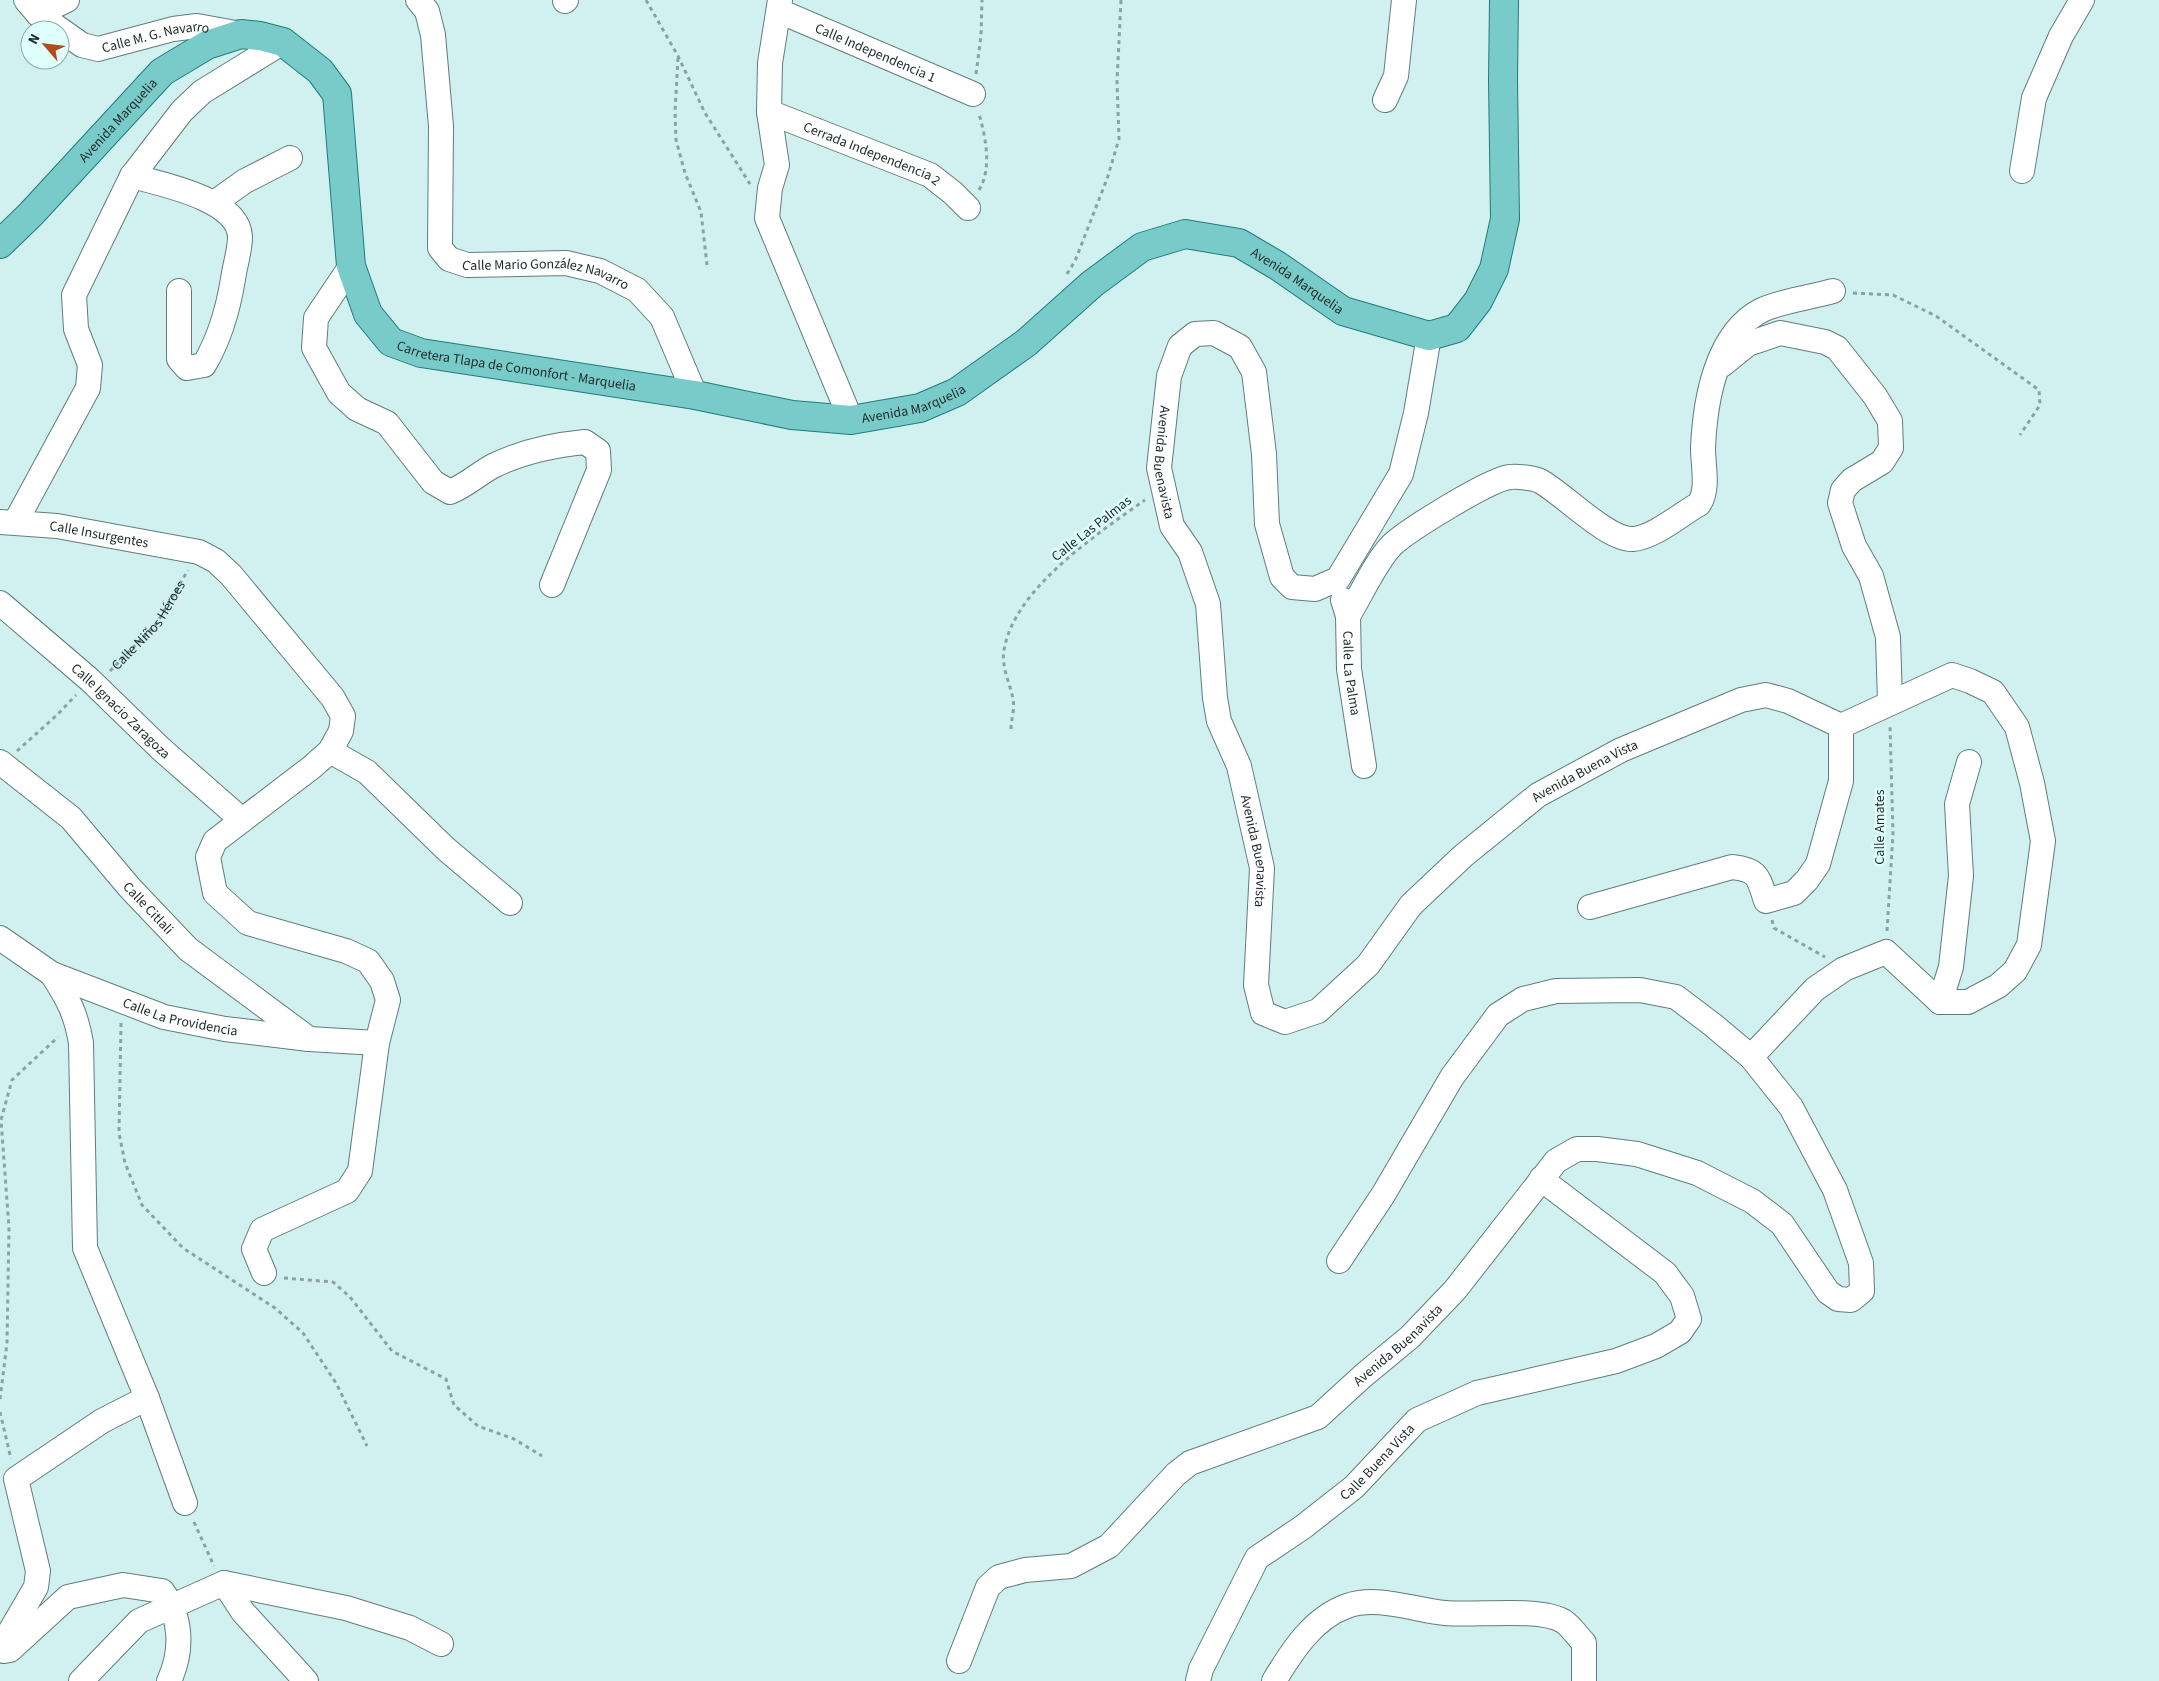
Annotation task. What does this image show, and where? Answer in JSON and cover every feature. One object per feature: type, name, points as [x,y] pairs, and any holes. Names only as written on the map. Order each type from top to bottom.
[{"type":"main road","points":[[1428,336],[1456,328],[1478,301],[1494,269],[1505,219],[1504,0]]},
{"type":"main road","name":"Carretera Tlapa de Comonfort - Marquelia","points":[[261,37],[320,71],[337,94],[351,266],[368,314],[391,342],[421,353],[695,395],[792,415],[851,420]]},
{"type":"main road","name":"Avenida Marquelia","points":[[0,244],[31,214],[162,72],[207,46],[261,37]]},
{"type":"main road","name":"Avenida Marquelia","points":[[851,420],[920,408],[957,392],[1026,344],[1092,284],[1142,247],[1185,234],[1239,243],[1278,266],[1343,312],[1428,336]]},
{"type":"street","points":[[32,7],[67,0]]},
{"type":"street","name":"Calle Mario González Navarro","points":[[418,0],[427,11],[434,35],[441,126],[440,248],[449,259],[467,265],[566,263],[600,271],[638,290],[662,317],[695,395]]},
{"type":"street","points":[[1386,100],[1396,76],[1404,0]]},
{"type":"street","points":[[2022,171],[2034,98],[2061,36],[2082,0]]},
{"type":"street","points":[[779,6],[770,63],[769,112],[777,165],[770,188],[767,218],[851,420]]},
{"type":"street","name":"Calle Independencia 1","points":[[779,6],[973,94]]},
{"type":"street","name":"Calle M. G. Navarro","points":[[32,7],[82,44],[98,49],[173,29],[196,26],[261,37]]},
{"type":"street","points":[[8,522],[88,388],[90,365],[76,329],[74,295],[132,176],[182,111],[261,37]]},
{"type":"street","name":"Cerrada Independencia 2","points":[[769,112],[930,175],[968,208]]},
{"type":"street","points":[[214,202],[245,182],[290,158]]},
{"type":"street","points":[[132,176],[214,202],[235,221],[240,236],[229,302],[217,342],[204,365],[187,368],[179,359],[179,291]]},
{"type":"street","points":[[351,266],[316,318],[314,348],[339,393],[357,409],[387,423],[433,482],[450,492],[466,486],[493,466],[551,446],[585,442],[598,451],[599,470],[552,585]]},
{"type":"street","points":[[1348,616],[1383,556],[1392,545],[1409,532],[1486,486],[1510,477],[1539,480],[1615,535],[1630,539],[1644,538],[1699,504],[1705,495],[1703,466],[1704,421],[1724,348],[1744,322],[1763,309],[1833,291]]},
{"type":"street","points":[[1717,369],[1748,344],[1780,333],[1825,342],[1837,348],[1875,396],[1890,421],[1891,448],[1882,462],[1852,480],[1843,490],[1840,503],[1854,546],[1871,576],[1888,637],[1890,702]]},
{"type":"street","name":"Avenida Buenavista","points":[[1263,1014],[1256,985],[1262,868],[1238,766],[1218,721],[1214,698],[1208,604],[1190,552],[1172,526],[1159,468],[1169,376],[1180,346],[1195,334],[1214,334],[1240,347],[1254,372],[1264,454],[1267,524],[1282,577],[1292,587],[1315,589],[1338,579]]},
{"type":"street","points":[[1338,579],[1401,474],[1416,413],[1428,336]]},
{"type":"street","name":"Calle Insurgentes","points":[[8,522],[57,526],[199,552]]},
{"type":"street","points":[[199,552],[216,561],[231,575],[333,698],[342,716],[341,731],[330,751],[312,767],[214,840],[208,857],[215,893],[248,923],[338,948],[368,961],[382,981],[388,1000],[377,1044],[365,1152],[360,1171],[347,1191],[262,1230],[254,1249],[264,1273]]},
{"type":"street","name":"Calle La Palma","points":[[1338,579],[1348,616],[1349,670],[1364,766]]},
{"type":"street","name":"Calle Ignacio Zaragoza","points":[[0,603],[90,680],[160,748],[242,820]]},
{"type":"street","points":[[1339,1261],[1397,1172],[1452,1077],[1498,1015],[1523,999],[1556,991],[1640,990],[1676,997],[1751,1057],[1815,989],[1844,969],[1886,952],[1940,1002],[1968,1002],[1998,986],[2015,971],[2030,945],[2043,841],[2032,783],[2017,727],[1992,692],[1970,681],[1952,676],[1890,702],[1866,716],[1841,726],[1841,780],[1818,864],[1807,880],[1794,893],[1766,901],[1758,876],[1748,868],[1732,867],[1590,907]]},
{"type":"street","name":"Avenida Buena Vista","points":[[1263,1014],[1285,1022],[1318,1011],[1368,965],[1411,905],[1463,856],[1538,795],[1621,750],[1741,700],[1766,695],[1788,701],[1841,726]]},
{"type":"street","points":[[330,751],[366,772],[446,850],[510,903]]},
{"type":"street","points":[[1940,1002],[1951,967],[1961,876],[1957,804],[1969,762]]},
{"type":"street","name":"Calle Citlali","points":[[1,764],[70,818],[130,888],[188,949],[309,1039]]},
{"type":"street","name":"Calle La Providencia","points":[[0,938],[52,974],[164,1017],[224,1029],[309,1039],[377,1044]]},
{"type":"street","points":[[52,974],[72,1004],[81,1043],[85,1248],[147,1398],[185,1503]]},
{"type":"street","name":"Avenida Buenavista","points":[[959,1660],[988,1587],[999,1577],[1025,1570],[1072,1566],[1110,1546],[1176,1474],[1190,1463],[1318,1417],[1364,1375],[1410,1338],[1455,1290],[1556,1161],[1577,1149],[1597,1149],[1637,1154],[1697,1173],[1752,1201],[1782,1224],[1828,1292],[1838,1299],[1851,1300],[1862,1290],[1861,1263],[1835,1190],[1791,1107],[1751,1057]]},
{"type":"street","name":"Calle Buena Vista","points":[[1198,1681],[1201,1669],[1257,1558],[1303,1527],[1354,1487],[1417,1420],[1478,1393],[1616,1361],[1656,1346],[1680,1332],[1689,1320],[1682,1296],[1665,1273],[1541,1179]]},
{"type":"street","points":[[0,1651],[36,1587],[38,1571],[16,1479],[102,1421],[147,1398]]},
{"type":"street","points":[[224,1583],[243,1612],[306,1681]]},
{"type":"street","points":[[81,1681],[139,1621],[224,1583],[346,1608],[410,1628],[441,1644]]},
{"type":"street","points":[[0,1651],[10,1650],[68,1597],[76,1594],[124,1585],[162,1591],[173,1605],[180,1636],[175,1669],[169,1681]]},
{"type":"street","points":[[1274,1681],[1291,1652],[1313,1627],[1346,1606],[1366,1601],[1446,1613],[1542,1615],[1563,1621],[1584,1643],[1584,1681]]},
{"type":"path","points":[[646,0],[678,56],[705,113],[751,187]]},
{"type":"path","points":[[968,208],[986,178],[983,128],[973,94],[981,36],[982,0]]},
{"type":"path","points":[[1065,277],[1075,261],[1107,180],[1119,139],[1117,82],[1121,0]]},
{"type":"path","points":[[678,56],[675,112],[676,140],[685,173],[701,212],[707,265]]},
{"type":"path","points":[[1833,291],[1893,295],[1928,312],[1990,352],[2039,390],[2040,405],[2020,435]]},
{"type":"path","name":"Calle Las Palmas","points":[[1011,729],[1013,700],[1003,652],[1010,627],[1022,607],[1066,559],[1164,486]]},
{"type":"path","name":"Calle Niños Héroes","points":[[1,764],[57,715],[90,680],[102,677],[120,663],[157,623],[199,552]]},
{"type":"path","name":"Calle Amates","points":[[1886,952],[1893,834],[1890,702]]},
{"type":"path","points":[[1766,901],[1774,928],[1844,969]]},
{"type":"path","points":[[121,1000],[119,1133],[126,1163],[142,1205],[183,1248],[275,1308],[303,1333],[336,1383],[367,1446]]},
{"type":"path","points":[[0,1399],[7,1343],[9,1228],[0,1121],[12,1080],[77,1019]]},
{"type":"path","points":[[264,1273],[290,1280],[333,1282],[350,1297],[392,1351],[446,1379],[454,1405],[478,1426],[514,1439],[542,1456]]},
{"type":"path","points":[[0,1412],[16,1479]]},
{"type":"path","points":[[185,1503],[224,1583]]}]
